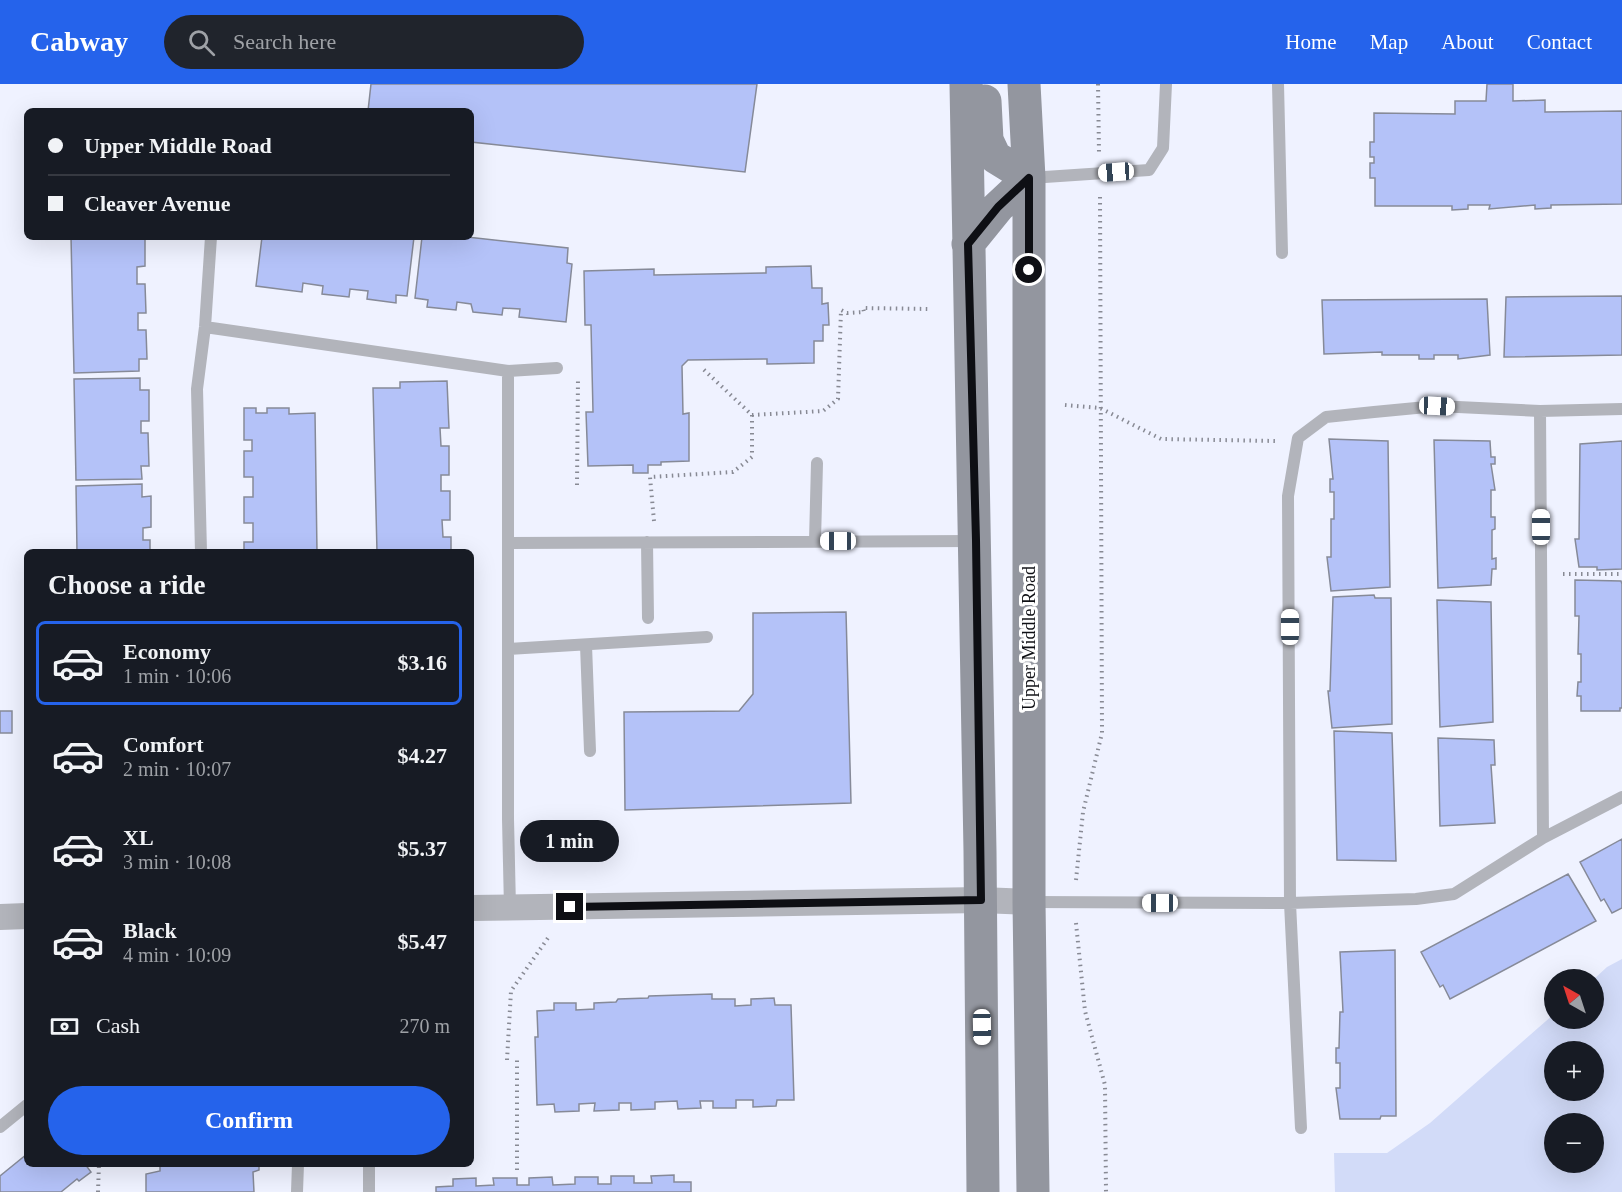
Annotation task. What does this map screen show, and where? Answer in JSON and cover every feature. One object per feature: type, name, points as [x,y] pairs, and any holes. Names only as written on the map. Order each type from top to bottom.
[{"type":"main road","points":[[966,84],[976,540],[983,1192]]},
{"type":"main road","points":[[968,244],[998,207],[1029,178],[995,157],[987,140],[984,84]]},
{"type":"main road","name":"Upper Middle Road","points":[[1024,84],[1029,178],[1029,902],[1033,1192]]},
{"type":"street","points":[[474,909],[981,900],[1029,902]]},
{"type":"street","points":[[0,917],[24,916]]},
{"type":"lane","points":[[1029,178],[1149,170],[1163,148],[1166,84]]},
{"type":"lane","points":[[1278,84],[1282,253]]},
{"type":"lane","points":[[201,549],[197,389],[206,327],[212,240]]},
{"type":"lane","points":[[206,327],[508,371],[557,368]]},
{"type":"lane","points":[[508,371],[507,819],[510,908]]},
{"type":"lane","points":[[1301,1128],[1290,903],[1288,496],[1298,438],[1326,417],[1437,406],[1540,411],[1622,409]]},
{"type":"lane","points":[[1540,411],[1543,838]]},
{"type":"lane","points":[[815,542],[817,463]]},
{"type":"lane","points":[[509,543],[976,540]]},
{"type":"lane","points":[[648,618],[652,543]]},
{"type":"lane","points":[[508,649],[707,637]]},
{"type":"lane","points":[[586,645],[590,751]]},
{"type":"lane","points":[[1029,902],[1290,903],[1416,899],[1454,894],[1543,838],[1622,797]]},
{"type":"lane","points":[[0,1127],[24,1107]]},
{"type":"lane","points":[[297,1192],[298,1167]]},
{"type":"lane","points":[[369,1167],[369,1192]]},
{"type":"path","points":[[1098,84],[1099,150]]},
{"type":"path","points":[[1100,199],[1102,733],[1083,812],[1074,903],[1084,1011],[1105,1085],[1106,1192]]},
{"type":"path","points":[[702,368],[752,415],[823,411],[838,399],[841,310],[847,313],[864,312],[863,308],[929,309]]},
{"type":"path","points":[[557,368],[578,370],[577,485]]},
{"type":"path","points":[[1065,405],[1100,408],[1161,439],[1280,441],[1298,438]]},
{"type":"path","points":[[652,543],[650,477],[733,472],[752,458],[752,415]]},
{"type":"path","points":[[1541,574],[1622,574]]},
{"type":"path","points":[[507,1060],[511,991],[570,907]]},
{"type":"path","points":[[517,1170],[518,1059]]},
{"type":"path","points":[[98,1192],[99,1167]]},
{"type":"shaded area","points":[[1622,959],[1622,1192],[1335,1192],[1334,1153],[1387,1153],[1430,1123],[1544,1023],[1544,1029],[1604,1029],[1604,970]]},
{"type":"building","points":[[371,84],[757,84],[745,172],[474,142],[474,108],[368,108]]},
{"type":"building","points":[[1487,84],[1513,84],[1513,101],[1545,100],[1545,112],[1622,111],[1622,204],[1551,205],[1551,208],[1535,209],[1535,205],[1489,209],[1490,205],[1468,205],[1468,209],[1452,210],[1452,206],[1375,206],[1375,178],[1370,178],[1370,163],[1374,163],[1374,157],[1370,157],[1370,142],[1374,142],[1374,113],[1455,114],[1455,101],[1486,101]]},
{"type":"building","points":[[474,238],[568,248],[567,263],[572,264],[566,322],[519,317],[520,309],[503,308],[502,315],[473,312],[471,304],[457,302],[456,310],[427,307],[428,300],[415,298],[422,240],[474,240]]},
{"type":"building","points":[[71,240],[145,240],[145,266],[137,267],[137,284],[145,284],[146,313],[138,313],[138,330],[146,330],[147,359],[139,359],[139,371],[74,373]]},
{"type":"building","points":[[262,240],[414,240],[407,296],[396,295],[396,303],[367,299],[368,291],[350,289],[349,297],[322,294],[323,286],[303,283],[302,292],[256,286]]},
{"type":"building","points":[[811,266],[812,288],[822,288],[822,304],[828,303],[829,325],[823,325],[823,341],[814,341],[814,363],[767,364],[767,359],[688,360],[682,366],[683,414],[689,413],[689,461],[648,465],[648,473],[633,473],[633,465],[588,466],[586,412],[593,412],[591,325],[585,325],[584,271],[654,269],[654,275],[766,273],[766,267]]},
{"type":"building","points":[[1622,296],[1622,355],[1504,357],[1506,297]]},
{"type":"building","points":[[1487,299],[1490,355],[1458,359],[1458,355],[1434,355],[1434,359],[1419,359],[1419,355],[1382,355],[1382,352],[1324,354],[1322,300]]},
{"type":"building","points":[[140,378],[140,390],[149,390],[149,421],[141,421],[141,433],[148,433],[149,466],[141,466],[142,479],[76,480],[74,379]]},
{"type":"building","points":[[447,381],[449,428],[440,428],[441,446],[449,446],[449,475],[441,475],[441,491],[450,491],[450,520],[442,520],[443,537],[451,537],[451,549],[377,549],[373,388],[400,388],[400,382]]},
{"type":"building","points":[[244,408],[256,408],[256,413],[267,413],[267,408],[289,408],[289,414],[315,413],[317,549],[244,549],[244,542],[253,542],[253,523],[244,523],[244,497],[253,497],[253,477],[244,477],[244,451],[252,451],[252,440],[244,440]]},
{"type":"building","points":[[1329,439],[1388,441],[1390,587],[1331,591],[1327,557],[1331,557],[1334,492],[1330,492],[1330,479],[1333,479]]},
{"type":"building","points":[[1434,440],[1490,441],[1491,457],[1495,457],[1495,464],[1491,464],[1495,490],[1491,490],[1491,517],[1495,517],[1495,529],[1492,530],[1492,559],[1496,558],[1496,569],[1492,569],[1491,585],[1438,588]]},
{"type":"building","points":[[1622,441],[1622,569],[1597,570],[1597,567],[1579,567],[1575,539],[1579,539],[1580,444]]},
{"type":"building","points":[[142,484],[142,497],[151,496],[151,527],[143,528],[143,540],[150,540],[150,549],[77,549],[76,486]]},
{"type":"building","points":[[1575,580],[1621,581],[1622,708],[1620,711],[1581,711],[1581,696],[1577,696],[1578,682],[1581,682],[1581,654],[1578,654],[1579,616],[1575,616]]},
{"type":"building","points":[[1374,595],[1375,598],[1391,598],[1392,724],[1332,728],[1328,691],[1330,691],[1333,597]]},
{"type":"building","points":[[1437,600],[1491,602],[1493,722],[1440,727]]},
{"type":"building","points":[[846,612],[851,803],[625,810],[624,712],[739,711],[753,694],[753,613]]},
{"type":"building","points":[[0,711],[12,711],[12,733],[0,733]]},
{"type":"building","points":[[1334,731],[1392,733],[1396,861],[1337,860]]},
{"type":"building","points":[[1438,738],[1494,740],[1495,765],[1491,765],[1495,823],[1440,826]]},
{"type":"building","points":[[1622,839],[1622,908],[1612,913],[1604,899],[1601,901],[1580,862]]},
{"type":"building","points":[[1568,874],[1596,921],[1450,999],[1443,985],[1440,987],[1421,952]]},
{"type":"building","points":[[1395,950],[1396,1116],[1381,1116],[1380,1119],[1340,1119],[1336,1088],[1340,1088],[1340,1063],[1336,1063],[1336,1048],[1339,1048],[1340,1012],[1343,1012],[1340,952]]},
{"type":"building","points":[[712,994],[712,999],[735,999],[735,1006],[751,1005],[751,999],[774,998],[775,1005],[791,1005],[794,1100],[777,1100],[776,1106],[753,1107],[753,1100],[736,1100],[736,1108],[713,1108],[713,1101],[700,1101],[701,1108],[678,1109],[677,1101],[655,1102],[655,1109],[631,1110],[631,1103],[619,1103],[619,1110],[594,1111],[595,1103],[579,1104],[579,1111],[555,1112],[554,1104],[537,1105],[535,1037],[538,1037],[537,1011],[554,1010],[554,1003],[576,1003],[576,1010],[594,1009],[594,1003],[616,1002],[618,999]]},
{"type":"building","points":[[24,1156],[24,1167],[87,1167],[91,1172],[79,1181],[77,1179],[61,1192],[0,1192],[0,1176]]},
{"type":"building","points":[[160,1167],[259,1167],[259,1170],[253,1172],[254,1192],[146,1192],[146,1174],[160,1171]]},
{"type":"building","points":[[674,1175],[674,1182],[691,1182],[691,1192],[436,1192],[436,1187],[453,1186],[453,1179],[476,1178],[476,1186],[494,1185],[493,1178],[517,1178],[517,1185],[529,1185],[529,1178],[552,1177],[553,1185],[575,1184],[575,1177],[598,1177],[598,1184],[611,1184],[611,1176],[634,1176],[634,1183],[652,1183],[651,1176]]},
{"type":"route","points":[[570,907],[981,900],[976,540],[968,244],[998,207],[1029,178],[1029,270]]}]
